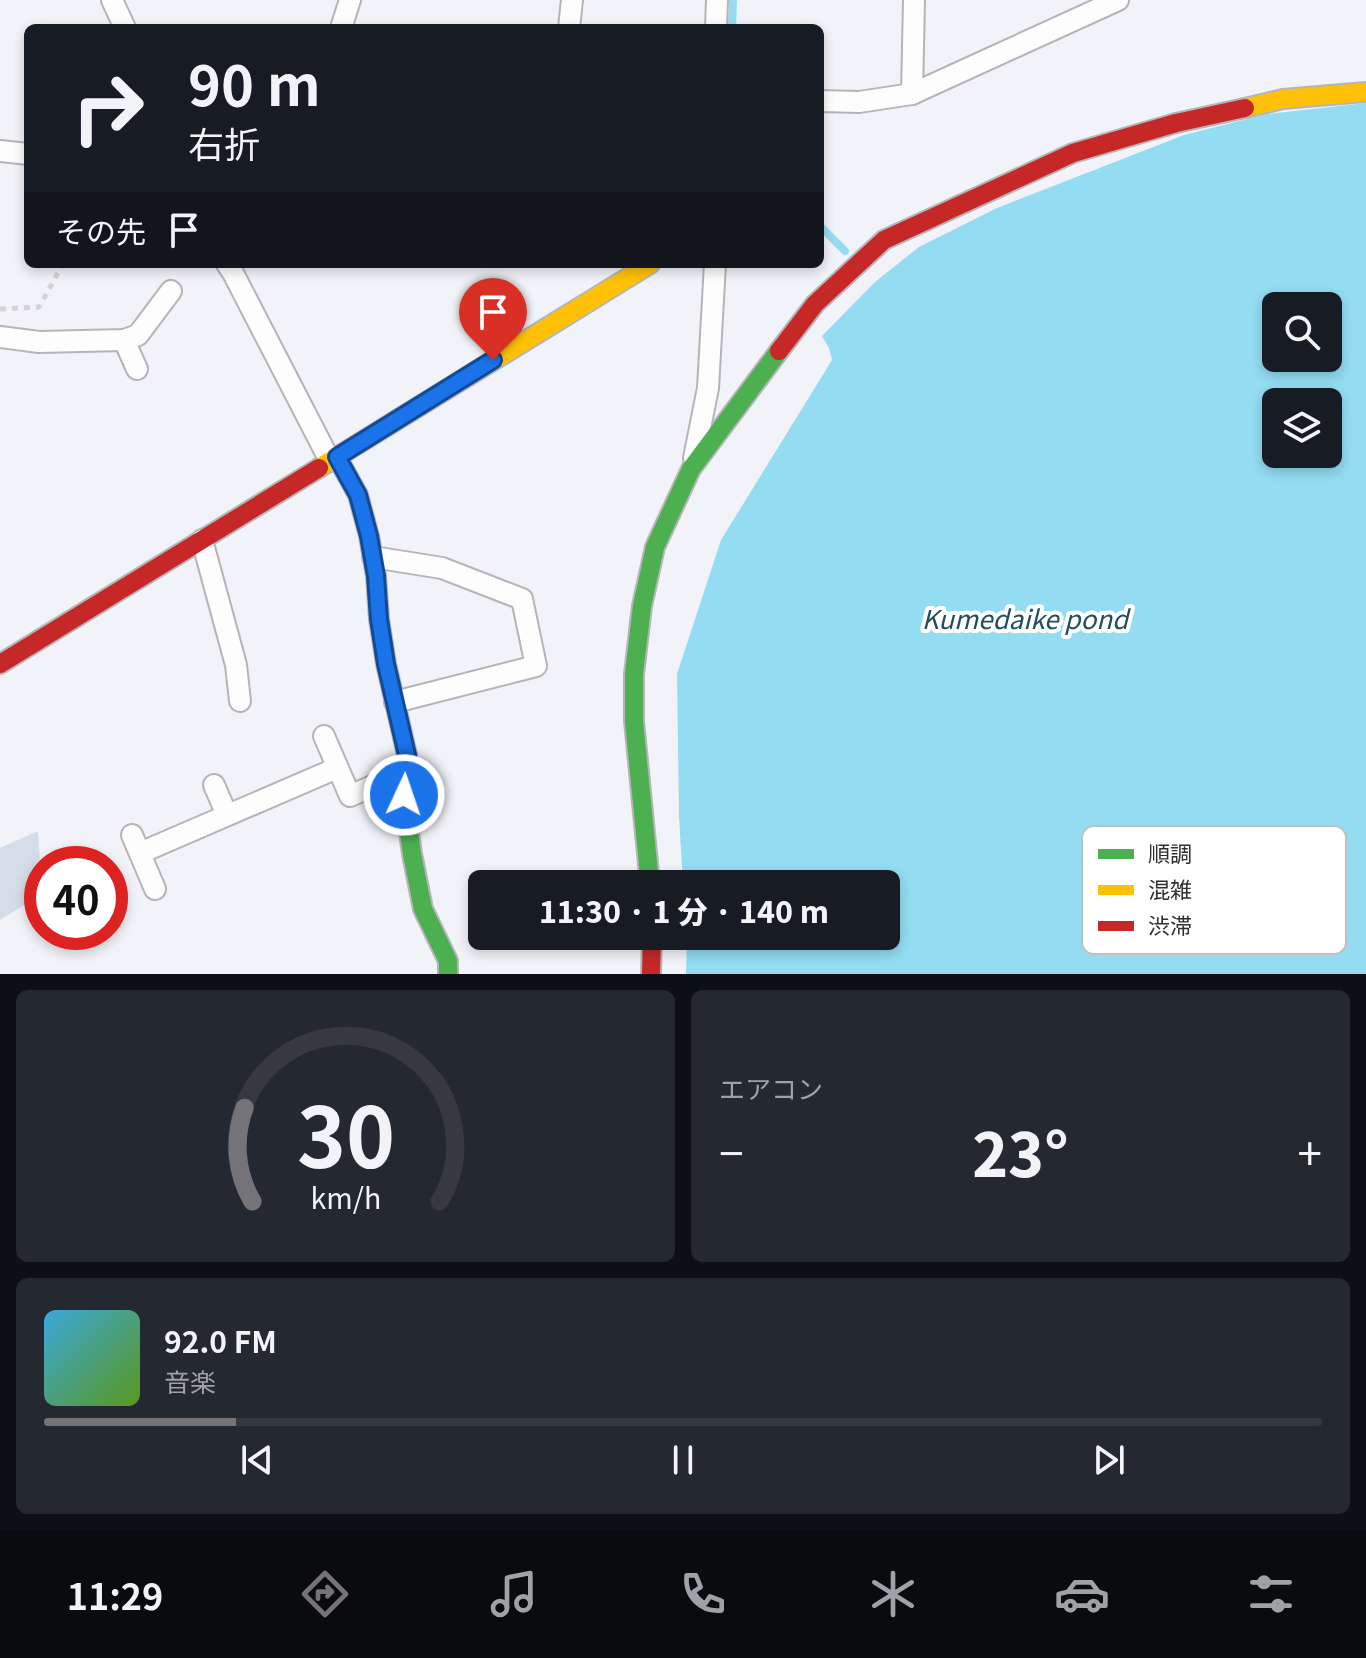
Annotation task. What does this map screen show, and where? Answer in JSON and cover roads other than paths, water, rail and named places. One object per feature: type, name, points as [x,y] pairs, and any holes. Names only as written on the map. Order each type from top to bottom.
[{"type":"street","points":[[112,0],[123,24]]},
{"type":"street","points":[[342,24],[350,0]]},
{"type":"street","points":[[569,24],[572,0]]},
{"type":"street","points":[[716,24],[717,0]]},
{"type":"street","points":[[912,94],[914,0]]},
{"type":"street","points":[[824,101],[859,102],[912,94],[1118,0]]},
{"type":"street","points":[[649,870],[634,721],[634,674],[642,606],[655,547],[691,469],[815,304],[884,240],[1073,153],[1176,123],[1283,99],[1366,92]]},
{"type":"street","points":[[0,151],[24,154]]},
{"type":"street","points":[[230,268],[333,459],[358,495],[373,557],[379,619],[407,755],[404,795],[420,897],[432,931],[448,961],[448,974]]},
{"type":"street","points":[[0,664],[643,268]]},
{"type":"street","points":[[691,469],[708,388],[715,268]]},
{"type":"street","points":[[0,337],[39,342],[124,340],[138,335],[171,291]]},
{"type":"street","points":[[124,340],[137,369]]},
{"type":"street","points":[[202,540],[236,665],[240,701]]},
{"type":"street","points":[[373,557],[442,568],[522,599],[536,666],[395,702]]},
{"type":"street","points":[[324,736],[350,796],[406,771]]},
{"type":"street","points":[[155,889],[136,844],[227,815],[337,768]]},
{"type":"street","points":[[214,785],[227,815]]},
{"type":"street","points":[[651,974],[652,950]]},
{"type":"water","name":"Kumedaike pond","points":[[1366,103],[1366,974],[686,974],[687,950],[900,950],[900,870],[682,870],[677,674],[721,540],[832,360],[822,336],[875,282],[919,247],[997,208],[1184,135],[1267,114]]},
{"type":"waterway","points":[[732,24],[733,0]]},
{"type":"waterway","points":[[824,230],[845,251]]}]
